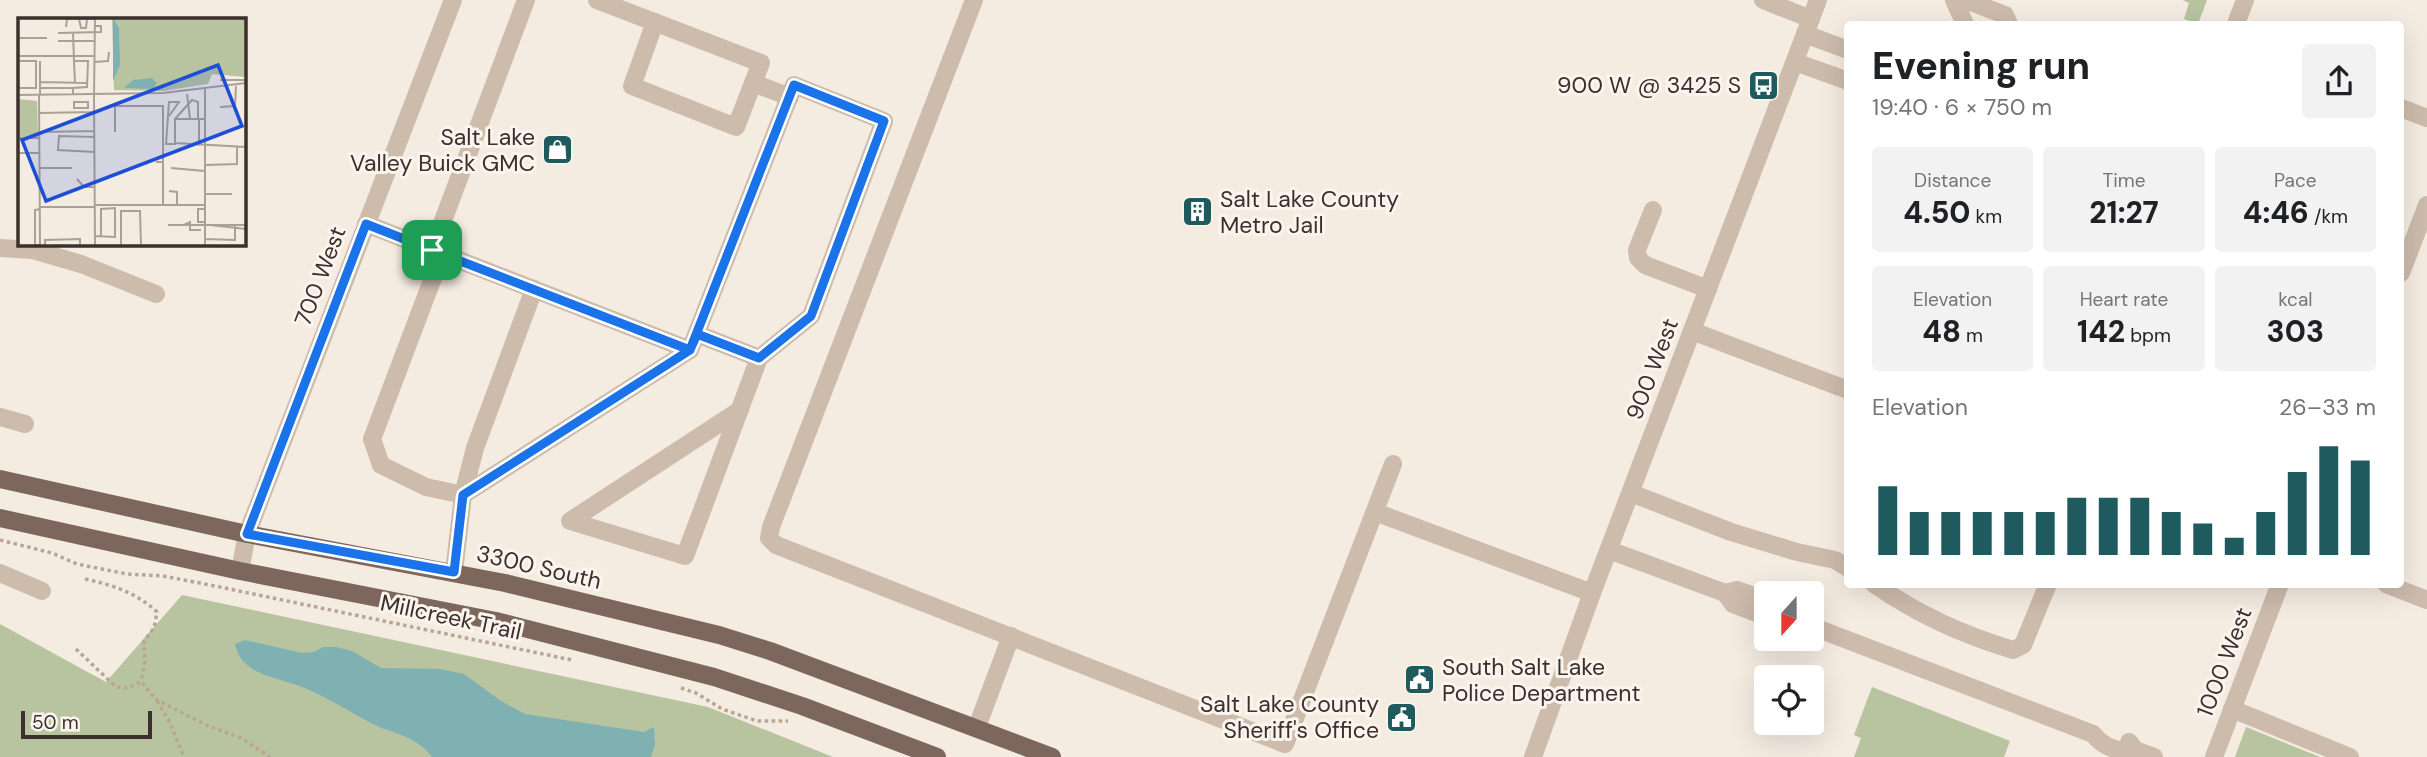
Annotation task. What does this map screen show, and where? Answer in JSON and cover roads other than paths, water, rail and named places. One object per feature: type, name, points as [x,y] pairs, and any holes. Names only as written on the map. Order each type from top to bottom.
[{"type":"main road","name":"3300 South","points":[[0,479],[247,534],[454,572],[719,635],[770,651],[1052,757]]},
{"type":"main road","points":[[0,518],[240,571],[496,621],[713,677],[802,706],[937,757]]},
{"type":"street","name":"700 West","points":[[240,571],[247,534],[453,0]]},
{"type":"street","points":[[526,0],[372,439],[381,465],[426,488],[463,495],[693,342],[794,85],[884,121],[811,316],[759,358],[740,410],[685,556],[570,521],[740,410]]},
{"type":"street","points":[[597,0],[655,22],[761,63],[736,127],[632,86],[655,22]]},
{"type":"street","points":[[974,0],[769,538],[786,551],[1285,744],[1393,464]]},
{"type":"street","points":[[1763,0],[1844,48]]},
{"type":"street","name":"900 West","points":[[1533,757],[1592,593],[1818,0]]},
{"type":"street","points":[[1954,0],[1964,21]]},
{"type":"street","points":[[1966,0],[2005,15],[2008,21]]},
{"type":"street","points":[[2237,21],[2245,0]]},
{"type":"street","points":[[1795,62],[1844,80]]},
{"type":"street","points":[[753,83],[790,97]]},
{"type":"street","points":[[2404,109],[2427,118]]},
{"type":"street","points":[[2404,265],[2427,205]]},
{"type":"street","points":[[1653,210],[1637,250],[1638,258],[1645,265],[1709,289]]},
{"type":"street","points":[[366,224],[534,289],[693,342],[759,358]]},
{"type":"street","points":[[0,248],[33,250],[81,264],[156,294]]},
{"type":"street","points":[[454,572],[463,495],[475,448],[534,289]]},
{"type":"street","points":[[1692,331],[1844,388]]},
{"type":"street","points":[[0,417],[25,425]]},
{"type":"street","points":[[1631,493],[1797,552],[1844,560]]},
{"type":"street","points":[[1375,512],[1592,593]]},
{"type":"street","points":[[1609,550],[1725,593],[1733,604],[1754,612]]},
{"type":"street","points":[[0,573],[42,590]]},
{"type":"street","points":[[1880,588],[1918,613],[1957,632],[2013,650],[2023,645],[2046,588]]},
{"type":"street","name":"1000 West","points":[[2214,757],[2278,588]]},
{"type":"street","points":[[2396,588],[2427,600]]},
{"type":"street","points":[[1725,593],[1737,590],[1754,596]]},
{"type":"street","points":[[1824,631],[2093,734],[2100,743],[2124,752],[2135,750],[2154,757]]},
{"type":"street","points":[[977,727],[1011,636]]},
{"type":"street","points":[[2232,709],[2350,757]]},
{"type":"water","points":[[245,640],[302,653],[314,652],[323,647],[336,647],[352,651],[381,668],[440,669],[464,674],[501,701],[525,714],[644,732],[654,727],[655,744],[651,757],[432,757],[412,740],[371,723],[309,690],[254,670],[239,655],[235,644]]},
{"type":"place","name":"900 W @ 3425 S","points":[[1764,85]]},
{"type":"place","name":"Salt Lake Valley Buick GMC","points":[[558,150]]},
{"type":"place","name":"Salt Lake County Metro Jail","points":[[1197,212]]},
{"type":"place","name":"South Salt Lake Police Department","points":[[1419,680]]},
{"type":"place","name":"Salt Lake County Sheriff's Office","points":[[1402,717]]}]
